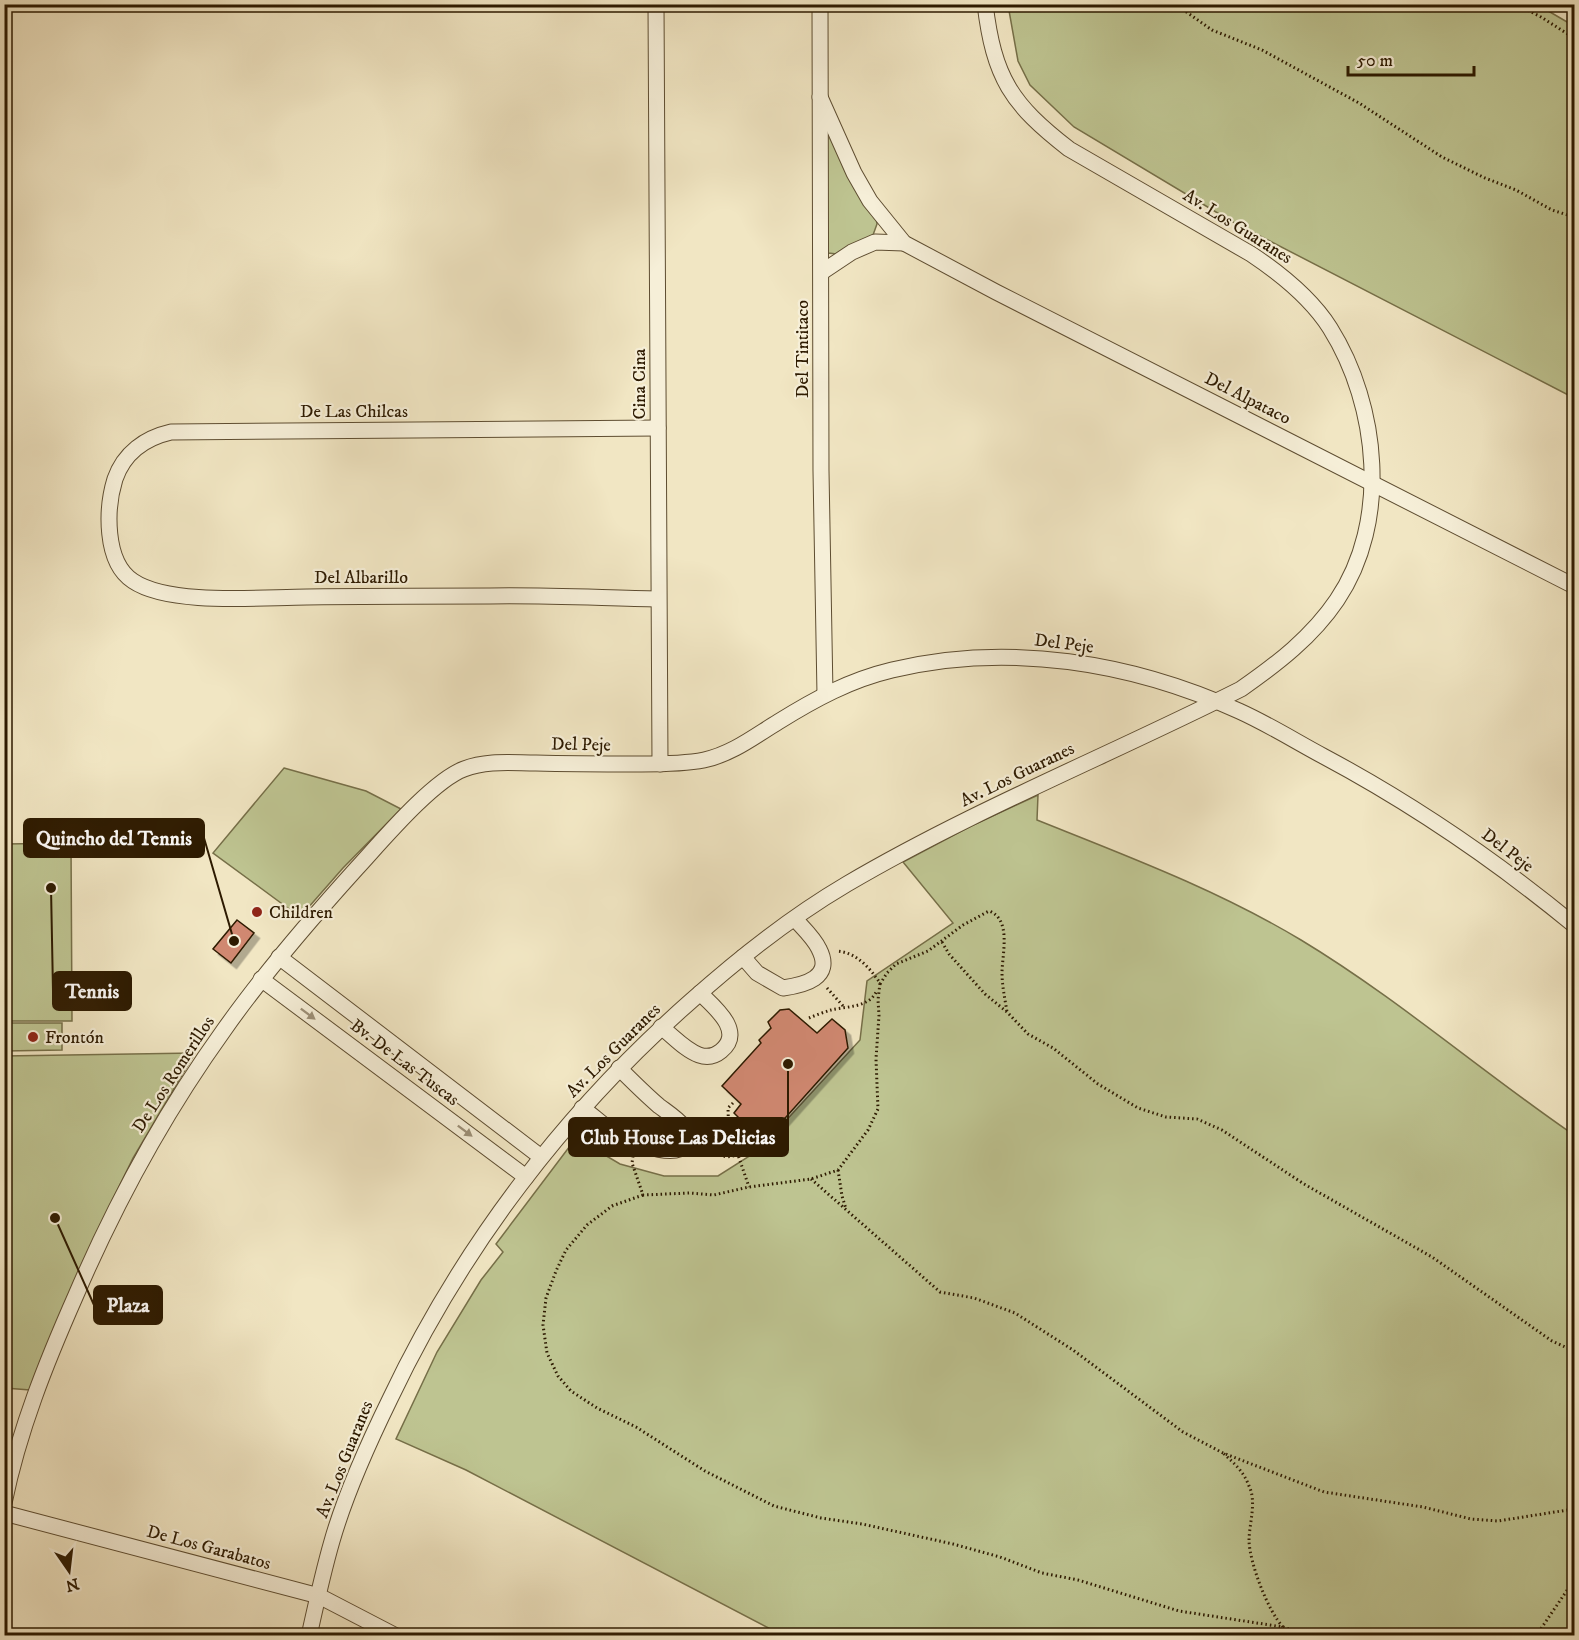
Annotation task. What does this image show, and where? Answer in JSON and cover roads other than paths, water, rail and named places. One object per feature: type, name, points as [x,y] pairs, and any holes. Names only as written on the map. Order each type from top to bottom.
[{"type":"street","name":"Cina Cina","points":[[656,4],[660,764]]},
{"type":"street","name":"Del Tintitaco","points":[[820,4],[821,471],[825,694]]},
{"type":"street","name":"Av. Los Guaranes","points":[[309,1635],[333,1539],[353,1483],[377,1426],[417,1343],[466,1260],[526,1177],[582,1108],[619,1068],[661,1027],[743,957],[844,886],[922,842],[1241,689],[1289,654],[1310,633],[1347,584],[1362,543],[1368,518],[1372,484],[1371,448],[1361,396],[1344,352],[1329,327],[1307,299],[1274,270],[1251,254],[1069,149],[1032,118],[1011,94],[1003,78],[991,42],[985,4]]},
{"type":"street","name":"Del Alpataco","points":[[820,97],[854,173],[870,201],[904,243],[986,287],[1575,586]]},
{"type":"street","points":[[875,242],[883,217]]},
{"type":"street","name":"Del Alpataco","points":[[822,272],[852,252],[875,242],[904,243]]},
{"type":"street","name":"De Las Chilcas","points":[[109,522],[113,488],[118,470],[126,458],[135,448],[154,436],[171,432],[658,428]]},
{"type":"street","name":"Del Albarillo","points":[[109,522],[115,555],[121,569],[130,580],[145,588],[196,597],[497,596],[658,599]]},
{"type":"street","name":"Del Peje","points":[[501,763],[660,764],[705,759],[721,755],[742,744],[825,694],[850,682],[917,664],[948,659],[1005,657],[1074,662],[1165,683],[1246,714],[1404,801],[1484,855],[1575,925]]},
{"type":"street","name":"De Los Romerillos","points":[[4,1503],[33,1397],[94,1252],[126,1188],[205,1056],[279,957],[359,865],[431,791],[457,771],[501,763]]},
{"type":"street","points":[[743,957],[757,973],[783,988],[807,983],[818,977],[822,968],[822,956],[795,919]]},
{"type":"street","name":"Bv. De Las Tuscas","points":[[279,957],[541,1157]]},
{"type":"street","name":"Bv. De Las Tuscas","points":[[261,979],[526,1177]]},
{"type":"street","points":[[661,1027],[692,1052],[701,1056],[709,1057],[718,1054],[725,1048],[729,1039],[729,1029],[725,1020],[700,993]]},
{"type":"street","points":[[582,1108],[605,1125],[636,1142],[667,1151],[684,1146],[686,1131],[682,1124],[657,1105],[619,1068]]},
{"type":"street","name":"De Los Garabatos","points":[[4,1513],[319,1596],[396,1635]]},
{"type":"place","name":"Tennis","points":[[51,888]]},
{"type":"place","name":"Children","points":[[257,912]]},
{"type":"place","name":"Quincho del Tennis","points":[[234,941]]},
{"type":"place","name":"Frontón","points":[[33,1037]]},
{"type":"place","name":"Club House Las Delicias","points":[[788,1064]]},
{"type":"place","name":"Plaza","points":[[55,1218]]}]
